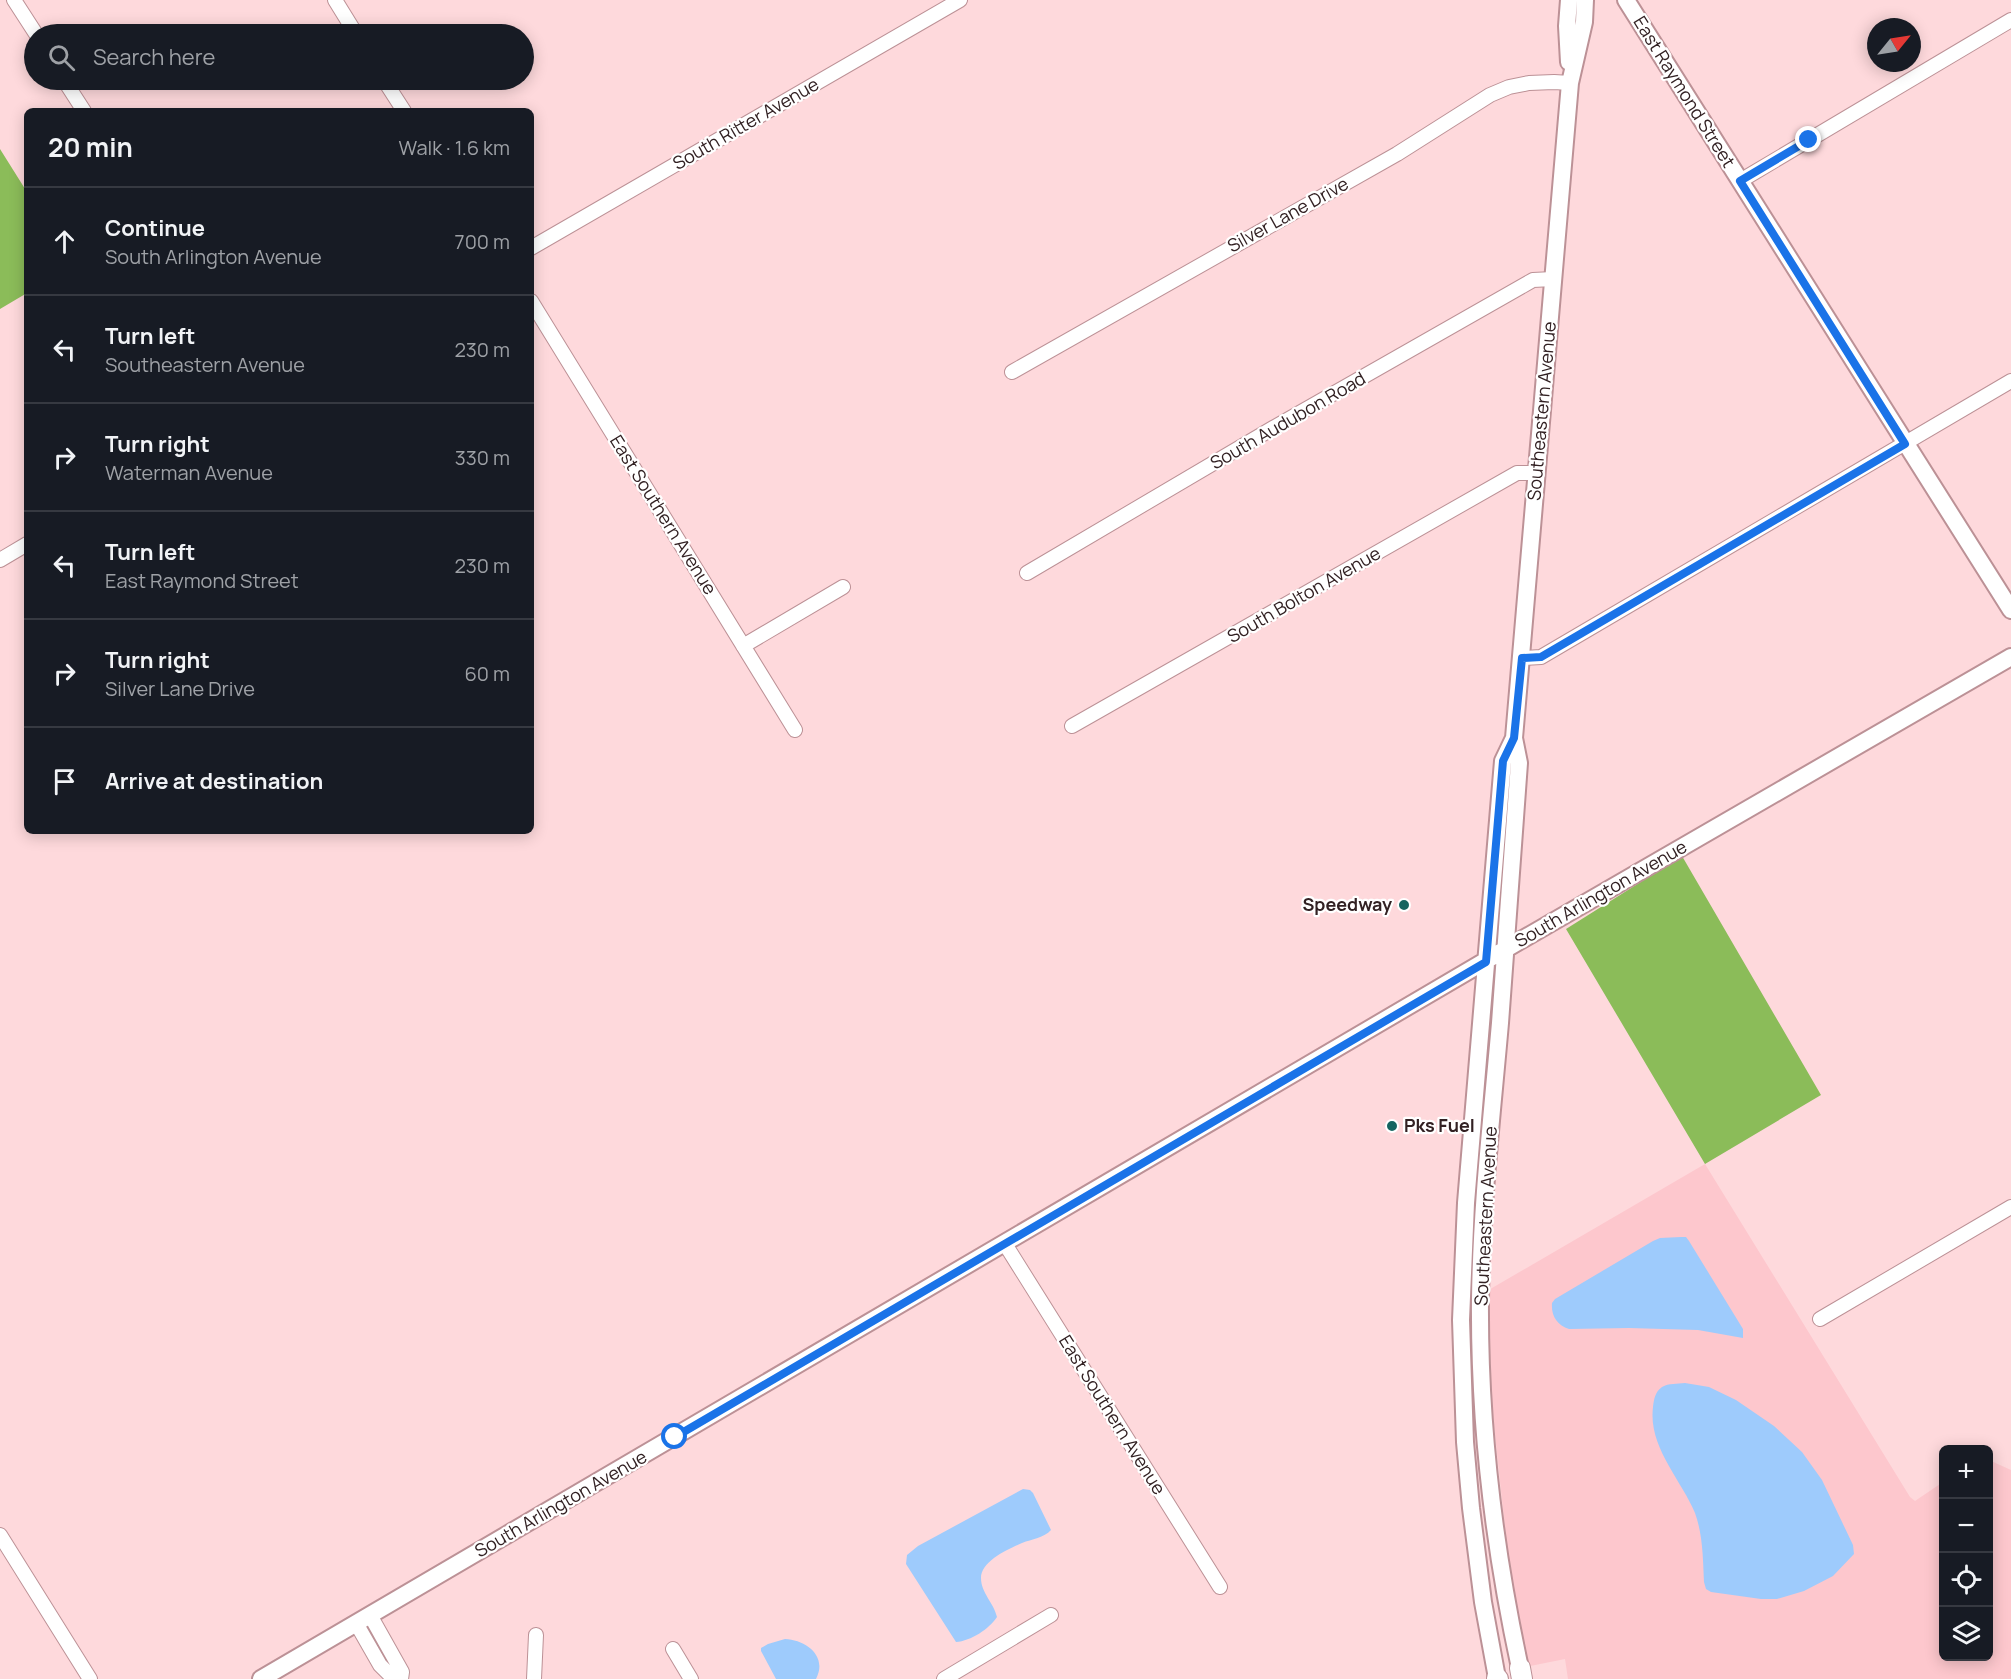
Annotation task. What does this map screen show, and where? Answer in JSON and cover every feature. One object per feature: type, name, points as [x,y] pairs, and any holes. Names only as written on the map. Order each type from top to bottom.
[{"type":"main road","name":"Southeastern Avenue","points":[[1569,0],[1567,26],[1570,83]]},
{"type":"main road","name":"Southeastern Avenue","points":[[1521,1673],[1503,1586],[1484,1409],[1480,1302],[1481,1229],[1500,1023],[1519,763],[1514,738],[1570,83],[1584,22],[1585,0]]},
{"type":"main road","name":"East Raymond Street","points":[[1626,0],[2011,610]]},
{"type":"main road","name":"South Arlington Avenue","points":[[261,1679],[1504,950],[2011,657]]},
{"type":"main road","name":"Southeastern Avenue","points":[[1497,1679],[1485,1614],[1472,1517],[1465,1442],[1461,1320],[1466,1203],[1503,761],[1514,738]]},
{"type":"street","points":[[14,0],[30,24]]},
{"type":"street","points":[[335,0],[350,24]]},
{"type":"street","name":"South Ritter Avenue","points":[[534,247],[960,0]]},
{"type":"street","points":[[1740,181],[2011,20]]},
{"type":"street","name":"Silver Lane Drive","points":[[1012,372],[1398,154],[1490,95],[1509,87],[1529,83],[1570,83]]},
{"type":"street","points":[[70,90],[82,108]]},
{"type":"street","points":[[390,90],[402,108]]},
{"type":"street","name":"South Audubon Road","points":[[1027,573],[1533,280],[1553,279]]},
{"type":"street","name":"East Southern Avenue","points":[[534,306],[795,730]]},
{"type":"street","points":[[1522,658],[1541,657],[2011,381]]},
{"type":"street","name":"South Bolton Avenue","points":[[1072,726],[1517,473],[1537,473]]},
{"type":"street","points":[[0,560],[24,546]]},
{"type":"street","points":[[743,646],[843,587]]},
{"type":"street","points":[[1820,1319],[2011,1207]]},
{"type":"street","name":"East Southern Avenue","points":[[1005,1244],[1220,1587]]},
{"type":"street","points":[[0,1535],[90,1679]]},
{"type":"street","points":[[944,1679],[1051,1615]]},
{"type":"street","points":[[363,1619],[380,1665],[394,1679]]},
{"type":"street","points":[[363,1619],[402,1672],[401,1679]]},
{"type":"street","points":[[534,1679],[536,1635]]},
{"type":"street","points":[[673,1649],[691,1679]]},
{"type":"street","name":"Southeastern Avenue","points":[[1497,1679],[1521,1673]]},
{"type":"shaded area","points":[[1705,1164],[1910,1497],[1915,1501],[1939,1485],[1939,1661],[1993,1661],[1993,1462],[2011,1470],[2011,1679],[1568,1679],[1565,1659],[1520,1668],[1480,1295]]},
{"type":"green space","points":[[0,149],[24,187],[24,295],[0,309]]},
{"type":"green space","points":[[1682,856],[1821,1095],[1705,1164],[1566,929]]},
{"type":"water","points":[[1686,1237],[1743,1329],[1743,1338],[1698,1330],[1569,1329],[1556,1319],[1552,1308],[1555,1299],[1653,1241],[1660,1238]]},
{"type":"water","points":[[1685,1383],[1709,1387],[1736,1400],[1774,1426],[1802,1452],[1822,1480],[1853,1545],[1854,1554],[1833,1576],[1804,1591],[1777,1599],[1711,1592],[1706,1589],[1698,1521],[1689,1500],[1660,1449],[1653,1422],[1653,1407],[1658,1391],[1667,1385]]},
{"type":"water","points":[[1023,1489],[1033,1493],[1051,1530],[1041,1537],[1003,1552],[985,1566],[982,1572],[982,1583],[997,1617],[979,1634],[956,1642],[906,1564],[907,1555],[918,1546]]},
{"type":"water","points":[[785,1639],[800,1642],[817,1656],[819,1671],[816,1679],[776,1679],[761,1648]]},
{"type":"place","name":"Speedway","points":[[1404,905]]},
{"type":"place","name":"Pks Fuel","points":[[1392,1126]]},
{"type":"route","points":[[675,1437],[1486,962],[1503,761],[1514,738],[1522,658],[1541,657],[1905,444],[1740,181],[1809,140]]}]
